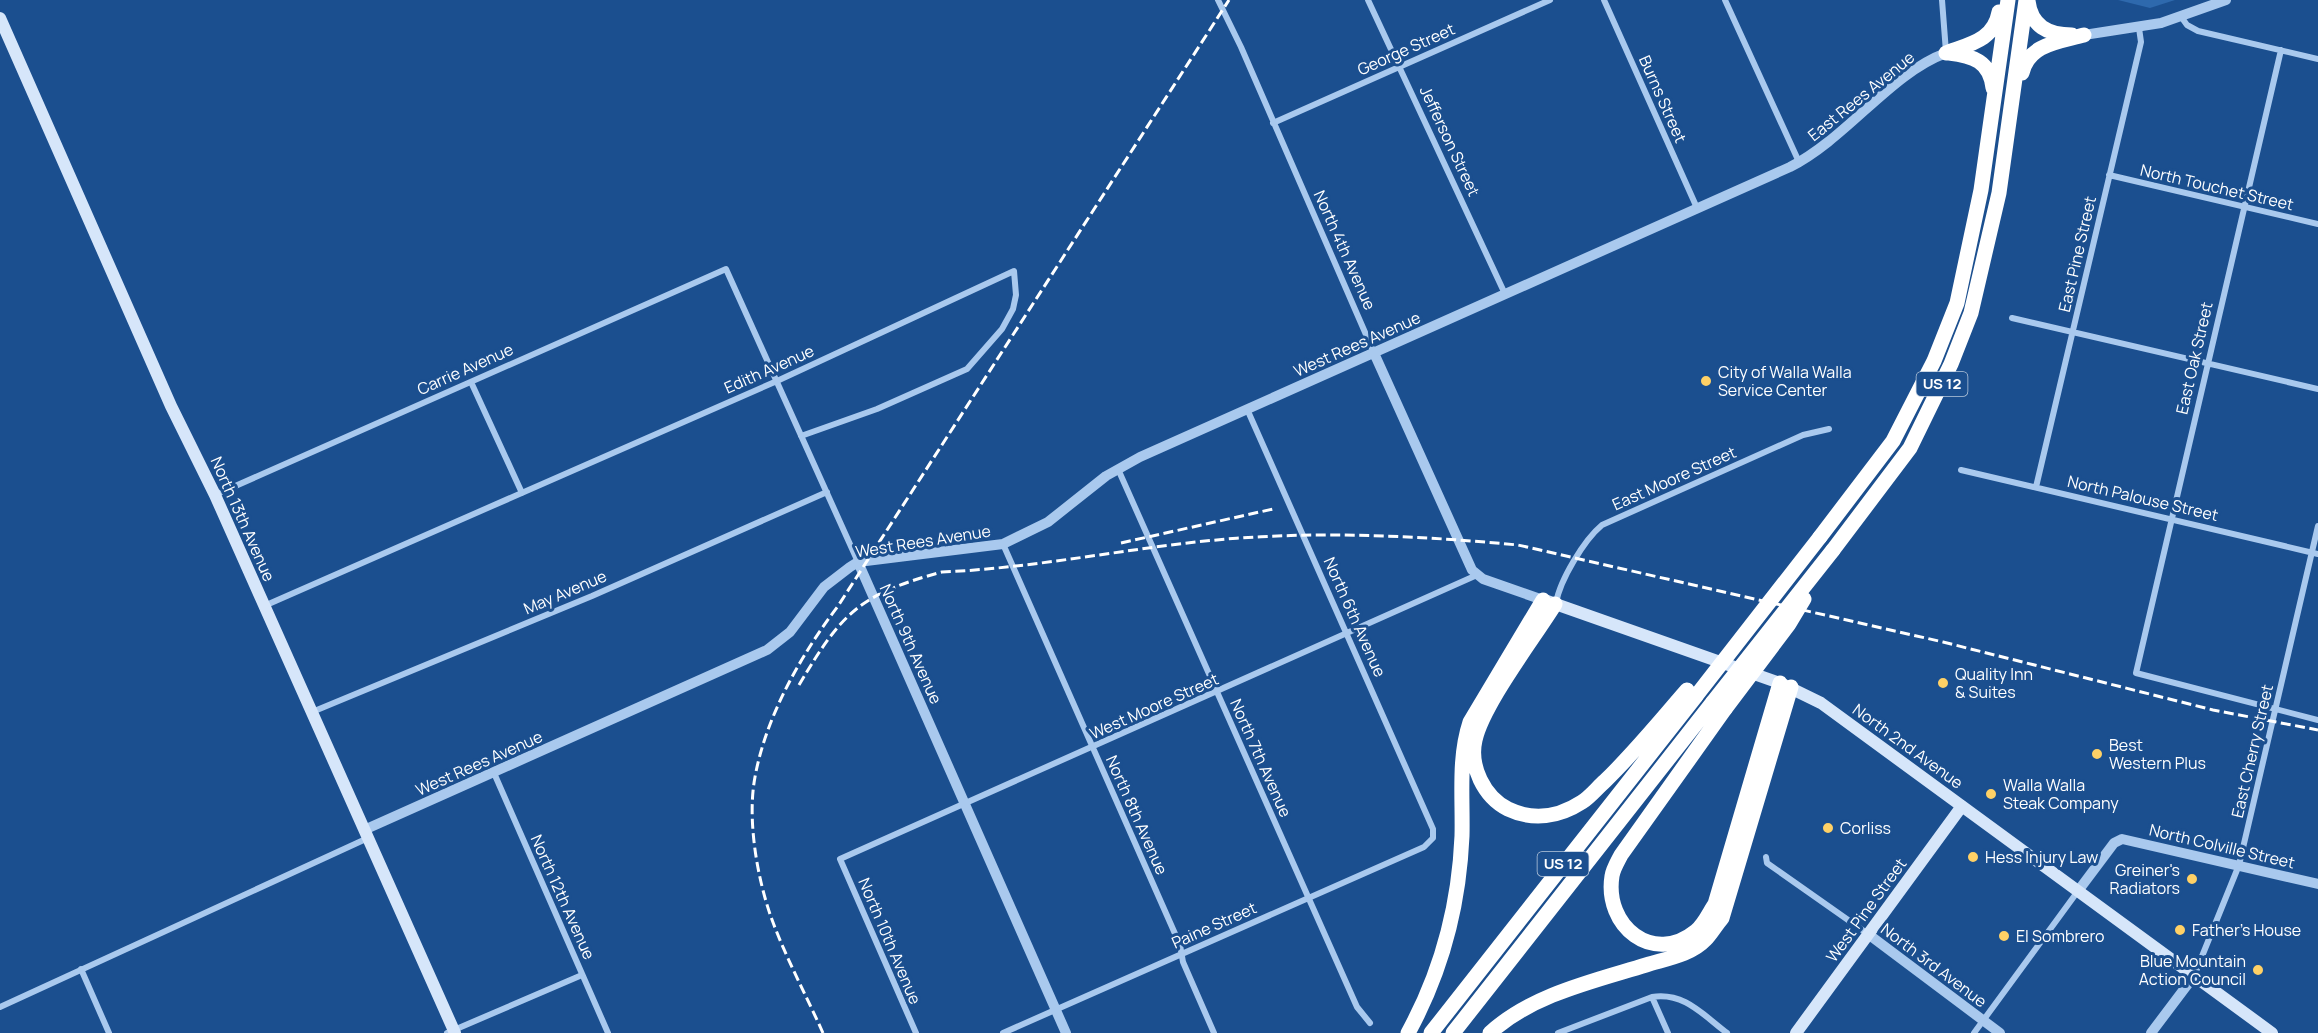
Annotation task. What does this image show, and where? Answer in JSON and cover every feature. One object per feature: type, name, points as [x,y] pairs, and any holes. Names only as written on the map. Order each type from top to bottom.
[{"type":"highway","points":[[1946,53],[1980,40],[1992,31],[1997,23],[2002,0]]},
{"type":"highway","name":"US 12","points":[[1431,1033],[1692,693],[1753,622],[1893,441],[1934,361],[1953,313],[1981,190],[2008,0]]},
{"type":"highway","points":[[2027,0],[2030,14],[2041,28],[2053,33],[2084,35]]},
{"type":"highway","name":"US 12","points":[[1453,1033],[1719,705],[1910,448],[1951,364],[1971,313],[1999,193],[2027,0]]},
{"type":"highway","points":[[2004,160],[2026,59],[2042,47],[2084,35]]},
{"type":"highway","points":[[1946,53],[1963,55],[1984,63],[1992,79],[1994,96]]},
{"type":"highway","points":[[1552,598],[1482,720],[1475,742],[1474,763],[1480,782],[1508,809],[1546,816],[1565,812],[1584,801],[1692,693]]},
{"type":"highway","points":[[1408,1033],[1424,1004],[1444,954],[1456,907],[1464,742],[1470,722],[1552,598]]},
{"type":"highway","points":[[1719,705],[1621,855],[1612,874],[1612,898],[1617,918],[1634,936],[1652,944],[1679,942],[1698,930],[1715,904],[1785,685]]},
{"type":"highway","points":[[1490,1033],[1500,1024],[1535,1004],[1582,985],[1688,952],[1704,941],[1722,918],[1785,685]]},
{"type":"main road","name":"North 13th Avenue","points":[[0,18],[171,406],[215,495],[452,1032]]},
{"type":"main road","name":"North 2nd Avenue","points":[[1552,598],[1785,685],[1829,708],[2272,1033]]},
{"type":"main road","name":"West Pine Street","points":[[1796,1033],[1962,806]]},
{"type":"street","name":"North 4th Avenue","points":[[1218,0],[1468,564],[1477,575]]},
{"type":"street","name":"Jefferson Street","points":[[1368,0],[1505,294]]},
{"type":"street","name":"George Street","points":[[1273,123],[1550,0]]},
{"type":"street","name":"Burns Street","points":[[1604,0],[1697,208]]},
{"type":"street","points":[[1725,0],[1799,162]]},
{"type":"street","points":[[1941,0],[1946,53]]},
{"type":"street","points":[[2084,35],[2139,28],[2182,18],[2226,0]]},
{"type":"street","points":[[2182,18],[2187,25],[2198,31],[2318,59]]},
{"type":"street","name":"East Pine Street","points":[[2036,487],[2141,42],[2139,28]]},
{"type":"street","name":"East Oak Street","points":[[2275,709],[2136,673],[2281,50]]},
{"type":"street","name":"East Rees Avenue","points":[[1697,208],[1799,162],[1836,138],[1914,70],[1946,53]]},
{"type":"street","name":"North Touchet Street","points":[[2109,175],[2318,224]]},
{"type":"street","name":"West Rees Avenue","points":[[0,1007],[494,772],[767,650],[790,632],[833,579],[858,562],[1003,544],[1048,522],[1118,469],[1697,208]]},
{"type":"street","name":"Carrie Avenue","points":[[215,495],[726,268]]},
{"type":"street","name":"North 9th Avenue","points":[[726,268],[1066,1033]]},
{"type":"street","name":"Edith Avenue","points":[[264,606],[777,381],[1014,271],[1017,295],[1013,309],[1002,329],[967,369],[877,409],[801,436]]},
{"type":"street","points":[[2012,318],[2318,389]]},
{"type":"street","points":[[471,382],[522,493]]},
{"type":"street","name":"North 6th Avenue","points":[[1247,409],[1433,829],[1433,838]]},
{"type":"street","name":"East Moore Street","points":[[1552,598],[1593,533],[1602,525],[1803,435],[1829,429]]},
{"type":"street","name":"North 7th Avenue","points":[[1118,469],[1357,1007],[1370,1023]]},
{"type":"street","name":"North Palouse Street","points":[[1961,470],[2315,553]]},
{"type":"street","name":"May Avenue","points":[[311,713],[592,596],[826,492]]},
{"type":"street","name":"East Cherry Street","points":[[2194,976],[2239,865],[2275,709],[2315,553],[2318,526]]},
{"type":"street","name":"North 8th Avenue","points":[[1003,544],[1180,945],[1183,962],[1214,1033]]},
{"type":"street","name":"North 2nd Avenue","points":[[1477,575],[1552,598]]},
{"type":"street","name":"West Moore Street","points":[[840,859],[1348,635],[1477,575]]},
{"type":"street","points":[[2275,709],[2318,720]]},
{"type":"street","name":"North 12th Avenue","points":[[494,772],[608,1033]]},
{"type":"street","name":"Paine Street","points":[[1003,1033],[1424,847],[1433,838]]},
{"type":"street","name":"North Colville Street","points":[[2078,891],[2120,839],[2318,884]]},
{"type":"street","name":"North 3rd Avenue","points":[[1766,857],[1767,863],[1868,934],[2000,1033]]},
{"type":"street","name":"North 10th Avenue","points":[[840,859],[915,1033]]},
{"type":"street","points":[[1974,1033],[2078,891]]},
{"type":"street","points":[[81,969],[109,1033]]},
{"type":"street","points":[[452,1032],[582,975]]},
{"type":"street","points":[[2151,1033],[2194,976]]},
{"type":"street","points":[[1557,1033],[1652,997],[1677,997],[1727,1033]]},
{"type":"street","points":[[1652,997],[1668,1033]]},
{"type":"shaded area","points":[[2118,0],[2175,0],[2150,8]]},
{"type":"railway","points":[[823,1033],[777,932],[766,901],[758,866],[753,829],[753,793],[767,731],[787,687],[811,645],[1229,0]]},
{"type":"railway","points":[[1121,543],[1273,509]]},
{"type":"railway","points":[[799,685],[828,640],[856,609],[891,589],[942,572],[1049,562],[1227,539],[1300,535],[1373,536],[1518,545],[1943,642],[2213,710],[2318,730]]},
{"type":"place","name":"City of Walla Walla Service Center","points":[[1706,381]]},
{"type":"place","name":"Quality Inn & Suites","points":[[1943,683]]},
{"type":"place","name":"Best Western Plus","points":[[2097,754]]},
{"type":"place","name":"Walla Walla Steak Company","points":[[1991,794]]},
{"type":"place","name":"Corliss","points":[[1828,828]]},
{"type":"place","name":"Hess Injury Law","points":[[1973,857]]},
{"type":"place","name":"Greiner's Radiators","points":[[2192,879]]},
{"type":"place","name":"Father's House","points":[[2180,930]]},
{"type":"place","name":"El Sombrero","points":[[2004,936]]},
{"type":"place","name":"Blue Mountain Action Council","points":[[2258,970]]}]
